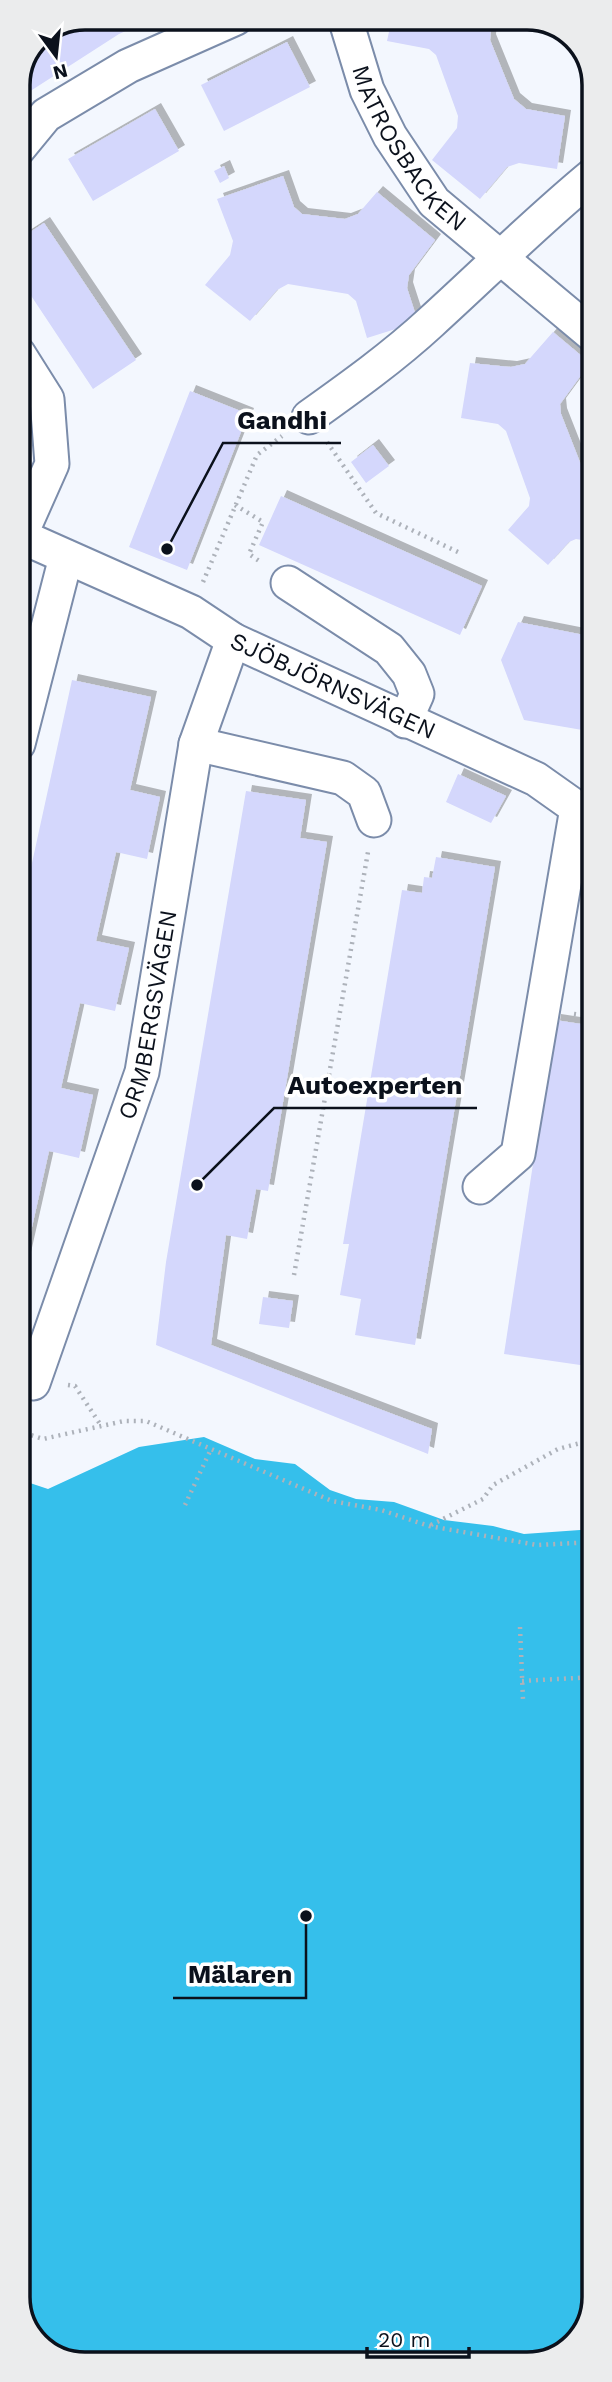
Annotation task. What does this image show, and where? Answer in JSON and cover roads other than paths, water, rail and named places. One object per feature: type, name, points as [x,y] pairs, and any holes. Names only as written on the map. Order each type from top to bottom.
[{"type":"street","points":[[30,134],[46,115],[128,66],[209,30]]},
{"type":"street","name":"MATROSBACKEN","points":[[349,30],[367,90],[390,136],[434,202],[582,326]]},
{"type":"street","points":[[309,417],[356,384],[429,324],[547,213],[582,184]]},
{"type":"street","points":[[30,372],[47,399],[52,464],[30,512]]},
{"type":"street","name":"SJÖBJÖRNSVÄGEN","points":[[30,541],[191,612],[233,640],[536,779],[582,815]]},
{"type":"street","points":[[30,696],[65,556]]},
{"type":"street","points":[[288,583],[388,649],[408,674],[417,694],[405,721]]},
{"type":"street","name":"ORMBERGSVÄGEN","points":[[33,1383],[142,1072],[196,744],[233,640]]},
{"type":"street","points":[[196,744],[343,778],[364,793],[374,820]]},
{"type":"street","points":[[480,1187],[518,1154],[582,832]]},
{"type":"water","points":[[204,1437],[255,1459],[295,1464],[330,1490],[356,1499],[394,1502],[444,1520],[493,1526],[524,1534],[582,1530],[582,2297],[575,2325],[555,2345],[527,2352],[81,2352],[54,2343],[37,2325],[30,2297],[30,1483],[48,1489],[139,1447]]},
{"type":"place","name":"Gandhi","points":[[167,549]]},
{"type":"place","name":"Autoexperten","points":[[197,1185]]},
{"type":"place","name":"Mälaren","points":[[306,1916]]}]
